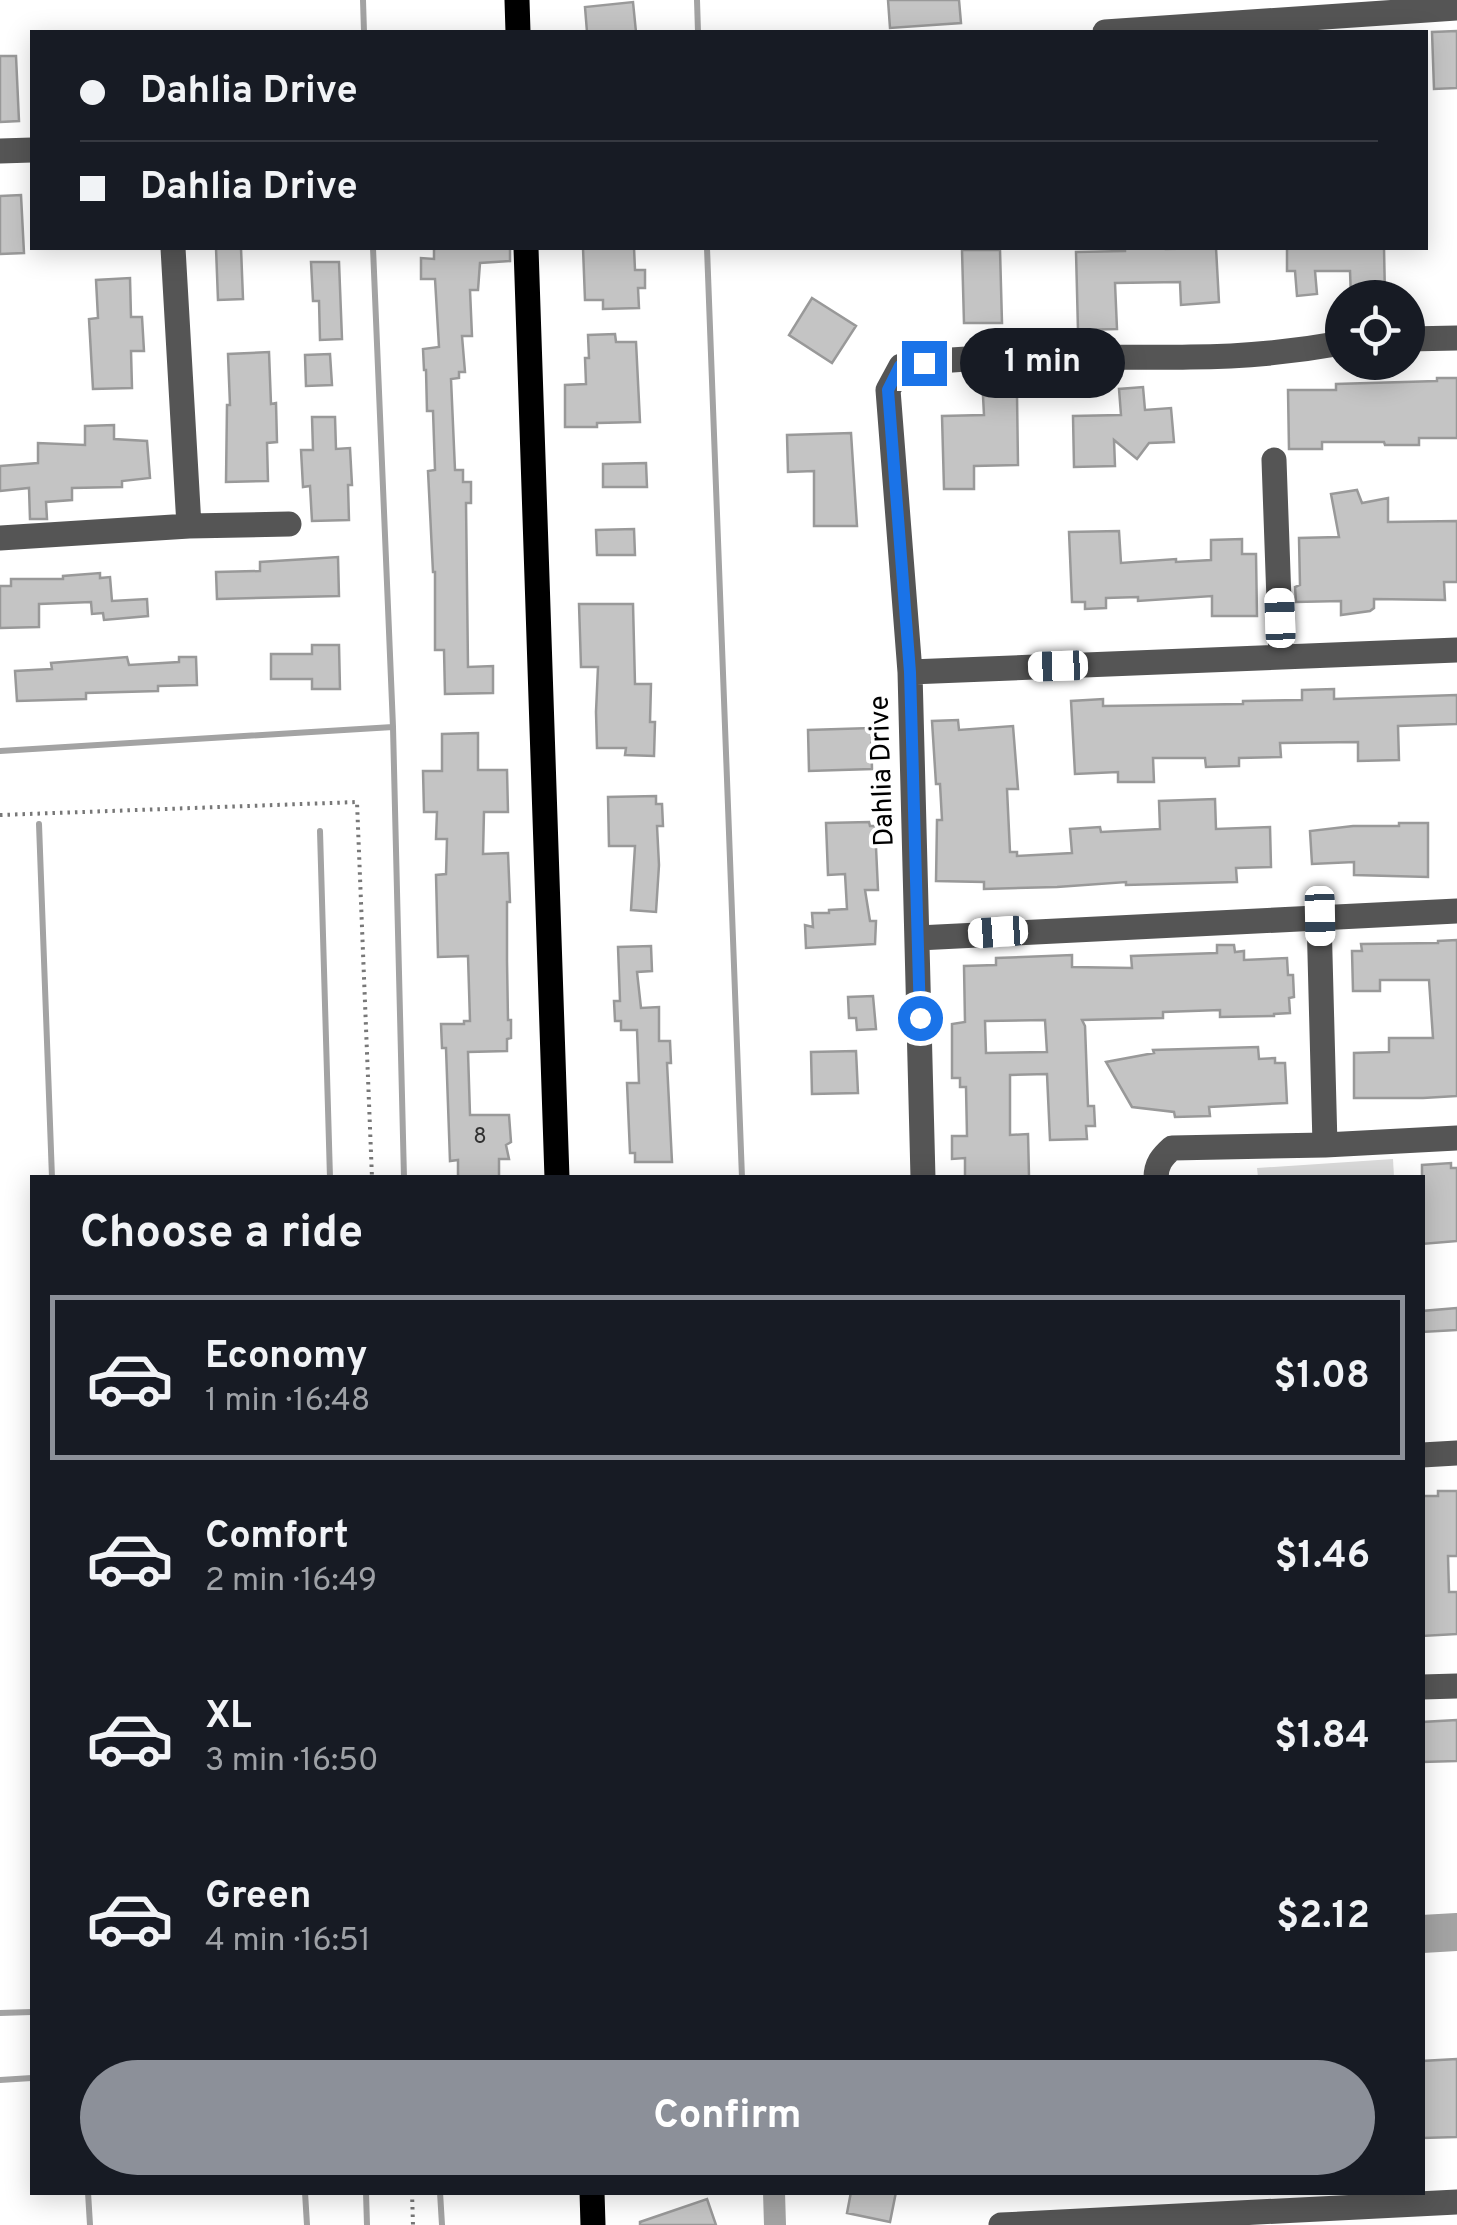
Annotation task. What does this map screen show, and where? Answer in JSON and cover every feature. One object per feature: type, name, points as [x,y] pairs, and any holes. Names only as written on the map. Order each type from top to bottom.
[{"type":"main road","points":[[518,0],[518,30]]},
{"type":"main road","points":[[526,250],[557,1175]]},
{"type":"main road","points":[[592,2195],[593,2225]]},
{"type":"street","points":[[1134,30],[1457,8]]},
{"type":"street","points":[[0,151],[30,150]]},
{"type":"street","points":[[173,250],[189,526]]},
{"type":"street","points":[[1425,339],[1457,338]]},
{"type":"street","name":"Dahlia Drive","points":[[923,1175],[910,672],[888,390],[900,366],[946,359],[1192,358],[1325,346]]},
{"type":"street","points":[[1274,460],[1281,657]]},
{"type":"street","points":[[0,538],[288,524]]},
{"type":"street","points":[[910,672],[1457,650]]},
{"type":"street","points":[[918,938],[1457,910]]},
{"type":"street","points":[[1320,916],[1326,1145]]},
{"type":"street","points":[[1156,1175],[1162,1157],[1172,1148],[1457,1138]]},
{"type":"street","points":[[1425,1455],[1457,1453]]},
{"type":"street","points":[[1425,1687],[1457,1686]]},
{"type":"street","points":[[1001,2225],[1320,2217],[1457,2202]]},
{"type":"path","points":[[0,815],[356,802],[372,1175]]},
{"type":"path","points":[[412,2195],[413,2225]]},
{"type":"shaded area","points":[[1393,1159],[1394,1175],[1258,1175],[1257,1168]]},
{"type":"building","points":[[888,0],[959,0],[961,23],[890,28]]},
{"type":"building","points":[[633,2],[636,30],[587,30],[585,7]]},
{"type":"building","points":[[1457,31],[1457,88],[1434,89],[1432,32]]},
{"type":"building","points":[[0,56],[16,56],[19,121],[0,122]]},
{"type":"building","points":[[21,195],[24,253],[0,254],[0,196]]},
{"type":"building","points":[[216,250],[241,250],[243,299],[218,300]]},
{"type":"building","points":[[434,250],[510,250],[510,261],[480,263],[478,290],[470,290],[472,336],[462,336],[465,372],[451,379],[455,470],[463,470],[463,482],[471,482],[471,503],[466,503],[468,667],[493,666],[493,693],[445,694],[444,650],[435,650],[435,572],[428,471],[435,470],[433,411],[427,411],[423,349],[439,347],[435,279],[421,279],[421,258],[434,259]]},
{"type":"building","points":[[583,250],[634,250],[635,270],[645,270],[645,288],[638,288],[639,308],[603,309],[603,300],[585,300]]},
{"type":"building","points":[[962,250],[1000,250],[1002,323],[964,323]]},
{"type":"building","points":[[1216,250],[1219,302],[1181,305],[1180,282],[1115,283],[1117,329],[1078,330],[1076,252]]},
{"type":"building","points":[[1287,250],[1384,250],[1385,280],[1350,280],[1350,271],[1315,271],[1317,294],[1297,296],[1295,271],[1287,271]]},
{"type":"building","points":[[311,262],[339,262],[342,339],[320,340],[319,301],[313,301]]},
{"type":"building","points":[[130,278],[131,317],[142,317],[144,351],[131,351],[132,388],[93,389],[89,319],[98,318],[96,280]]},
{"type":"building","points":[[812,298],[856,326],[832,363],[789,335]]},
{"type":"building","points":[[615,334],[616,342],[636,342],[640,422],[565,427],[565,385],[586,384],[588,335]]},
{"type":"building","points":[[269,352],[277,442],[267,443],[268,481],[226,482],[228,354]]},
{"type":"building","points":[[330,354],[332,385],[306,386],[305,355]]},
{"type":"building","points":[[1457,378],[1457,438],[1419,438],[1419,445],[1322,442],[1322,449],[1289,449],[1288,390],[1336,390],[1336,384]]},
{"type":"building","points":[[1143,387],[1145,410],[1171,408],[1174,442],[1149,443],[1137,459],[1114,440],[1115,466],[1074,467],[1073,416],[1121,415],[1119,389]]},
{"type":"building","points":[[1017,395],[1018,465],[974,466],[974,489],[944,489],[942,416],[984,415],[983,396]]},
{"type":"building","points":[[312,417],[335,417],[336,449],[350,448],[349,520],[312,521],[310,486],[303,487],[301,450],[313,450]]},
{"type":"building","points":[[114,425],[114,439],[147,441],[150,478],[122,481],[122,487],[72,488],[72,500],[46,502],[47,519],[30,519],[29,488],[0,491],[0,466],[38,463],[38,443],[85,445],[85,426]]},
{"type":"building","points":[[851,433],[857,526],[814,526],[814,471],[788,472],[787,435]]},
{"type":"building","points":[[646,463],[647,487],[603,487],[603,464]]},
{"type":"building","points":[[1357,490],[1362,503],[1388,498],[1388,522],[1457,521],[1457,582],[1444,582],[1445,600],[1374,599],[1370,611],[1341,615],[1341,601],[1296,602],[1295,587],[1300,585],[1299,538],[1339,537],[1331,494]]},
{"type":"building","points":[[634,529],[635,555],[597,555],[596,530]]},
{"type":"building","points":[[1119,531],[1121,563],[1211,560],[1211,540],[1242,539],[1242,554],[1256,554],[1257,616],[1212,616],[1212,596],[1138,601],[1138,597],[1106,598],[1106,608],[1085,609],[1085,602],[1072,602],[1069,532]]},
{"type":"building","points":[[338,557],[339,596],[217,599],[216,572],[260,571],[260,562]]},
{"type":"building","points":[[100,573],[100,578],[110,577],[112,601],[147,599],[148,616],[104,620],[103,613],[92,614],[91,602],[39,604],[39,627],[0,628],[0,586],[11,586],[11,579],[63,579]]},
{"type":"building","points":[[579,604],[633,604],[635,684],[651,684],[654,756],[625,755],[626,748],[597,748],[598,667],[581,667]]},
{"type":"building","points":[[312,645],[339,645],[340,689],[312,689],[312,679],[271,679],[271,654],[312,654]]},
{"type":"building","points":[[127,657],[129,665],[196,657],[197,685],[158,686],[158,691],[86,693],[86,699],[17,701],[15,671],[52,669],[51,663]]},
{"type":"building","points":[[1334,689],[1334,699],[1457,695],[1457,724],[1398,726],[1399,760],[1358,761],[1358,742],[1280,743],[1281,757],[1239,758],[1239,766],[1206,767],[1205,758],[1153,758],[1154,782],[1118,782],[1118,772],[1075,774],[1071,701],[1103,699],[1103,706],[1243,704],[1302,700],[1302,690]]},
{"type":"building","points":[[958,720],[959,730],[1013,726],[1018,789],[1007,789],[1010,852],[1017,852],[1017,856],[1072,853],[1070,829],[1160,829],[1159,801],[1215,799],[1216,829],[1270,827],[1271,867],[1236,868],[1237,882],[1126,882],[984,889],[984,882],[936,881],[937,820],[942,820],[932,721]]},
{"type":"building","points":[[871,728],[872,769],[809,771],[808,730]]},
{"type":"building","points":[[478,733],[478,770],[507,770],[508,812],[484,812],[483,854],[508,853],[511,1038],[507,1039],[507,1051],[468,1052],[470,1115],[509,1115],[509,1159],[499,1159],[499,1175],[458,1175],[458,1160],[450,1161],[446,1048],[442,1048],[441,1024],[470,1021],[468,956],[438,957],[436,875],[446,874],[447,839],[436,839],[437,812],[424,812],[423,771],[442,771],[442,734]]},
{"type":"building","points":[[656,796],[656,804],[662,804],[663,826],[657,826],[656,912],[631,910],[635,846],[609,846],[608,797]]},
{"type":"building","points":[[869,822],[875,826],[878,890],[865,890],[870,921],[876,921],[875,944],[806,948],[805,925],[813,927],[812,913],[847,909],[845,874],[828,875],[826,823]]},
{"type":"building","points":[[1428,823],[1428,877],[1354,875],[1354,862],[1312,864],[1310,831]]},
{"type":"building","points":[[1457,940],[1457,1096],[1354,1098],[1354,1053],[1389,1052],[1389,1038],[1433,1038],[1429,980],[1380,980],[1380,991],[1353,991],[1352,951],[1362,951],[1361,944]]},
{"type":"building","points":[[1217,945],[1234,945],[1235,952],[1244,951],[1244,960],[1287,958],[1288,975],[1293,975],[1290,1013],[1220,1017],[1220,1010],[1163,1012],[1163,1018],[1082,1020],[1088,1106],[1094,1106],[1095,1126],[1086,1126],[1087,1139],[1050,1140],[1047,1074],[1010,1075],[1010,1135],[1028,1134],[1029,1175],[965,1175],[965,1158],[952,1159],[952,1136],[967,1136],[966,1087],[960,1087],[960,1078],[952,1078],[952,1024],[965,1022],[964,966],[996,965],[996,958],[1072,955],[1072,967],[1132,968],[1131,956],[1217,953]],"holes":[[[1045,1020],[1047,1052],[986,1053],[985,1021]]]},
{"type":"building","points":[[651,946],[652,971],[637,972],[641,1008],[659,1007],[659,1041],[670,1041],[671,1063],[667,1063],[672,1162],[635,1162],[635,1153],[630,1153],[627,1083],[639,1083],[637,1030],[621,1030],[621,1021],[615,1021],[614,1001],[620,1001],[618,947]]},
{"type":"building","points":[[873,996],[876,1029],[857,1030],[856,1018],[849,1018],[848,997]]},
{"type":"building","points":[[1258,1047],[1259,1059],[1275,1058],[1275,1063],[1285,1063],[1287,1103],[1209,1107],[1210,1116],[1175,1117],[1174,1112],[1132,1107],[1106,1062],[1154,1053],[1153,1050]]},
{"type":"building","points":[[856,1051],[858,1093],[812,1094],[811,1052]]},
{"type":"building","points":[[1451,1163],[1451,1168],[1457,1168],[1457,1241],[1425,1244],[1422,1165]]},
{"type":"building","points":[[1457,1308],[1457,1330],[1425,1332],[1425,1311]]},
{"type":"building","points":[[1438,1491],[1457,1491],[1457,1556],[1448,1556],[1449,1592],[1457,1592],[1457,1634],[1425,1636],[1425,1496],[1438,1496]]},
{"type":"building","points":[[1457,1720],[1457,1761],[1425,1762],[1425,1722]]},
{"type":"building","points":[[1457,2059],[1457,2137],[1425,2138],[1425,2061]]},
{"type":"building","points":[[850,2195],[895,2195],[890,2222],[847,2213]]},
{"type":"building","points":[[707,2199],[716,2225],[640,2225],[640,2222]]},
{"type":"waterway","points":[[363,0],[364,30]]},
{"type":"waterway","points":[[697,0],[698,30]]},
{"type":"waterway","points":[[373,250],[393,727],[404,1175]]},
{"type":"waterway","points":[[707,250],[742,1175]]},
{"type":"waterway","points":[[0,751],[393,727]]},
{"type":"waterway","points":[[39,824],[52,1175]]},
{"type":"waterway","points":[[320,831],[330,1175]]},
{"type":"waterway","points":[[1425,1934],[1457,1932]]},
{"type":"waterway","points":[[0,2013],[30,2012]]},
{"type":"waterway","points":[[0,2080],[30,2078]]},
{"type":"waterway","points":[[88,2195],[90,2225]]},
{"type":"waterway","points":[[305,2195],[307,2225]]},
{"type":"waterway","points":[[366,2195],[367,2225]]},
{"type":"waterway","points":[[440,2195],[442,2225]]},
{"type":"waterway","points":[[774,2195],[775,2225]]},
{"type":"route","points":[[920,1018],[910,672],[888,390],[900,366],[924,363]]}]
